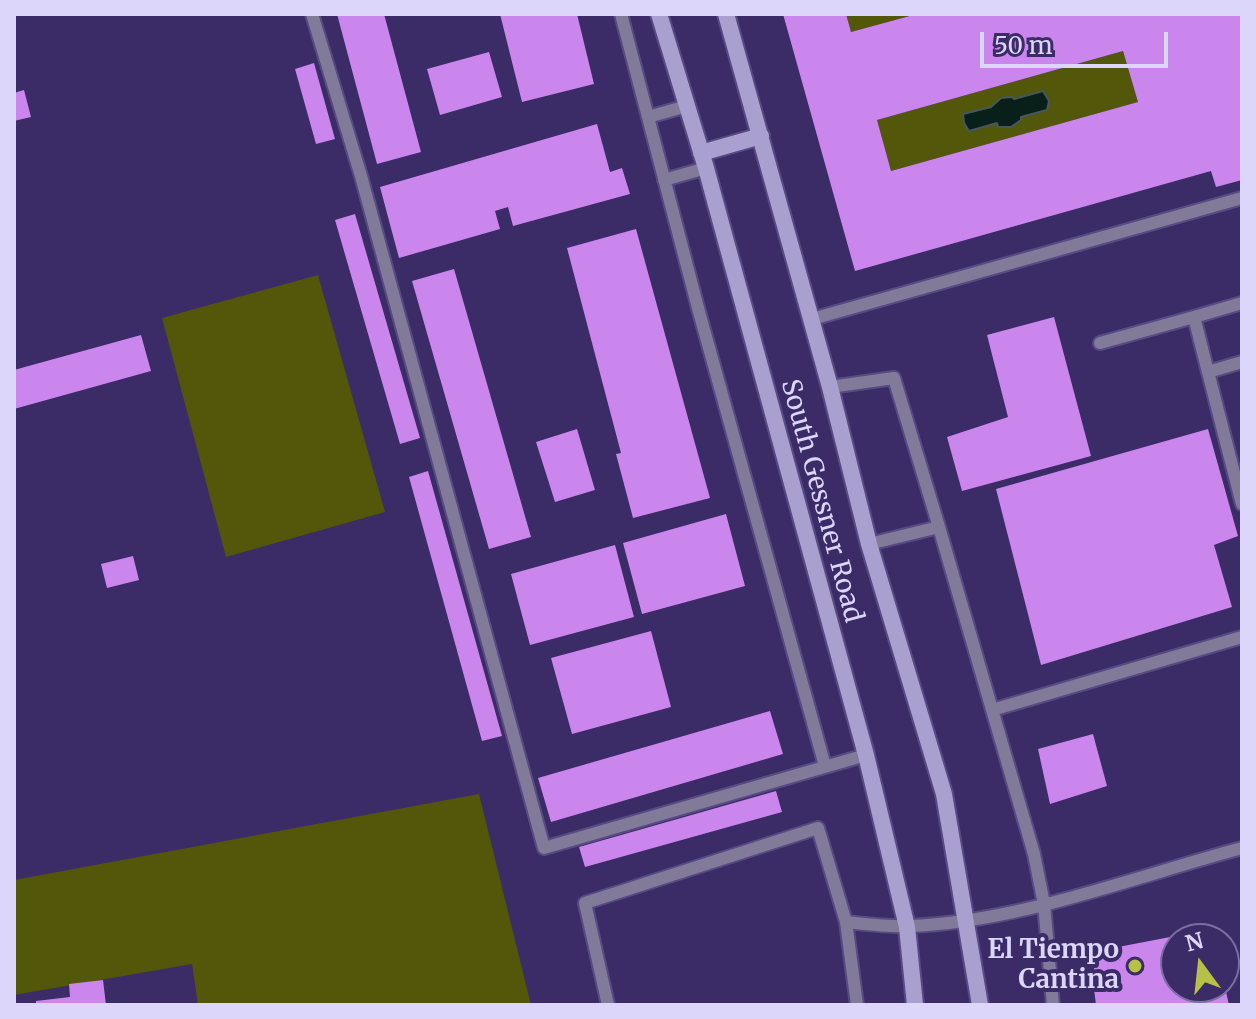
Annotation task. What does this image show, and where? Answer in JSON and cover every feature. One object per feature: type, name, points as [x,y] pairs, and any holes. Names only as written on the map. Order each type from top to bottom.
[{"type":"main road","name":"South Gessner Road","points":[[659,14],[703,160],[866,755],[907,927],[915,1005]]},
{"type":"main road","name":"South Gessner Road","points":[[726,14],[812,319],[869,544],[944,794],[980,1005]]},
{"type":"main road","points":[[703,160],[761,136]]},
{"type":"lane","points":[[312,14],[361,176],[544,848],[866,755]]},
{"type":"lane","points":[[621,14],[698,308],[825,766]]},
{"type":"lane","points":[[648,117],[687,106]]},
{"type":"lane","points":[[664,180],[703,160]]},
{"type":"lane","points":[[812,319],[1242,198]]},
{"type":"lane","points":[[1100,343],[1242,303]]},
{"type":"lane","points":[[1194,317],[1242,504]]},
{"type":"lane","points":[[1208,372],[1242,362]]},
{"type":"lane","points":[[830,387],[894,378],[1034,854],[1044,904],[1053,1005]]},
{"type":"lane","points":[[1228,447],[1242,444]]},
{"type":"lane","points":[[869,544],[939,527]]},
{"type":"lane","points":[[992,710],[1242,637]]},
{"type":"lane","points":[[608,1005],[585,903],[818,828],[846,922],[857,1005]]},
{"type":"lane","points":[[846,922],[907,927],[966,920],[1044,904],[1242,849]]},
{"type":"shaded area","points":[[846,14],[917,14],[851,32]]},
{"type":"shaded area","points":[[1123,51],[1138,102],[891,171],[877,120]]},
{"type":"shaded area","points":[[1043,91],[1049,101],[1047,110],[1021,117],[1011,127],[998,127],[997,123],[969,131],[964,123],[963,114],[991,107],[1001,98],[1014,99]]},
{"type":"shaded area","points":[[318,275],[385,512],[226,557],[162,318]]},
{"type":"shaded area","points":[[479,794],[531,1005],[198,1005],[192,964],[14,995],[14,880]]},
{"type":"building","points":[[337,14],[384,14],[421,152],[377,164]]},
{"type":"building","points":[[500,14],[577,14],[594,84],[522,102]]},
{"type":"building","points":[[783,14],[846,14],[851,32],[917,14],[1242,14],[1242,180],[1216,187],[1211,171],[855,271]],"holes":[[[1123,51],[1138,102],[891,171],[877,120]]]},
{"type":"building","points":[[489,52],[502,97],[440,115],[427,69]]},
{"type":"building","points":[[314,63],[335,139],[316,144],[295,69]]},
{"type":"building","points":[[24,90],[31,117],[14,121],[14,93]]},
{"type":"building","points":[[597,124],[610,172],[622,168],[630,194],[513,226],[508,207],[495,211],[500,229],[399,258],[380,187]]},
{"type":"building","points":[[355,214],[420,438],[400,444],[335,220]]},
{"type":"building","points":[[636,229],[710,498],[633,518],[616,454],[621,453],[567,248]]},
{"type":"building","points":[[454,269],[531,537],[489,549],[412,281]]},
{"type":"building","points":[[1054,317],[1091,456],[962,491],[947,437],[1008,417],[987,335]]},
{"type":"building","points":[[141,335],[151,371],[14,409],[14,370]]},
{"type":"building","points":[[577,429],[595,490],[555,502],[536,442]]},
{"type":"building","points":[[1208,429],[1238,536],[1214,545],[1232,607],[1041,665],[996,489]]},
{"type":"building","points":[[428,471],[502,736],[482,741],[409,477]]},
{"type":"building","points":[[726,514],[745,586],[642,614],[623,543]]},
{"type":"building","points":[[615,545],[634,617],[530,645],[511,574]]},
{"type":"building","points":[[133,556],[139,580],[107,588],[101,564]]},
{"type":"building","points":[[651,631],[671,707],[572,734],[551,658]]},
{"type":"building","points":[[770,711],[783,754],[551,822],[538,778]]},
{"type":"building","points":[[1093,734],[1107,786],[1050,804],[1038,749]]},
{"type":"building","points":[[776,791],[782,812],[585,867],[579,847]]},
{"type":"building","name":"El Tiempo Cantina","points":[[1160,939],[1160,1003],[1229,1005],[1096,1005],[1094,989],[1112,986],[1111,980],[1096,983],[1092,952]]},
{"type":"building","points":[[103,980],[106,1005],[36,1005],[36,1001],[70,997],[69,984]]},
{"type":"place","name":"El Tiempo Cantina","points":[[1135,966]]}]
